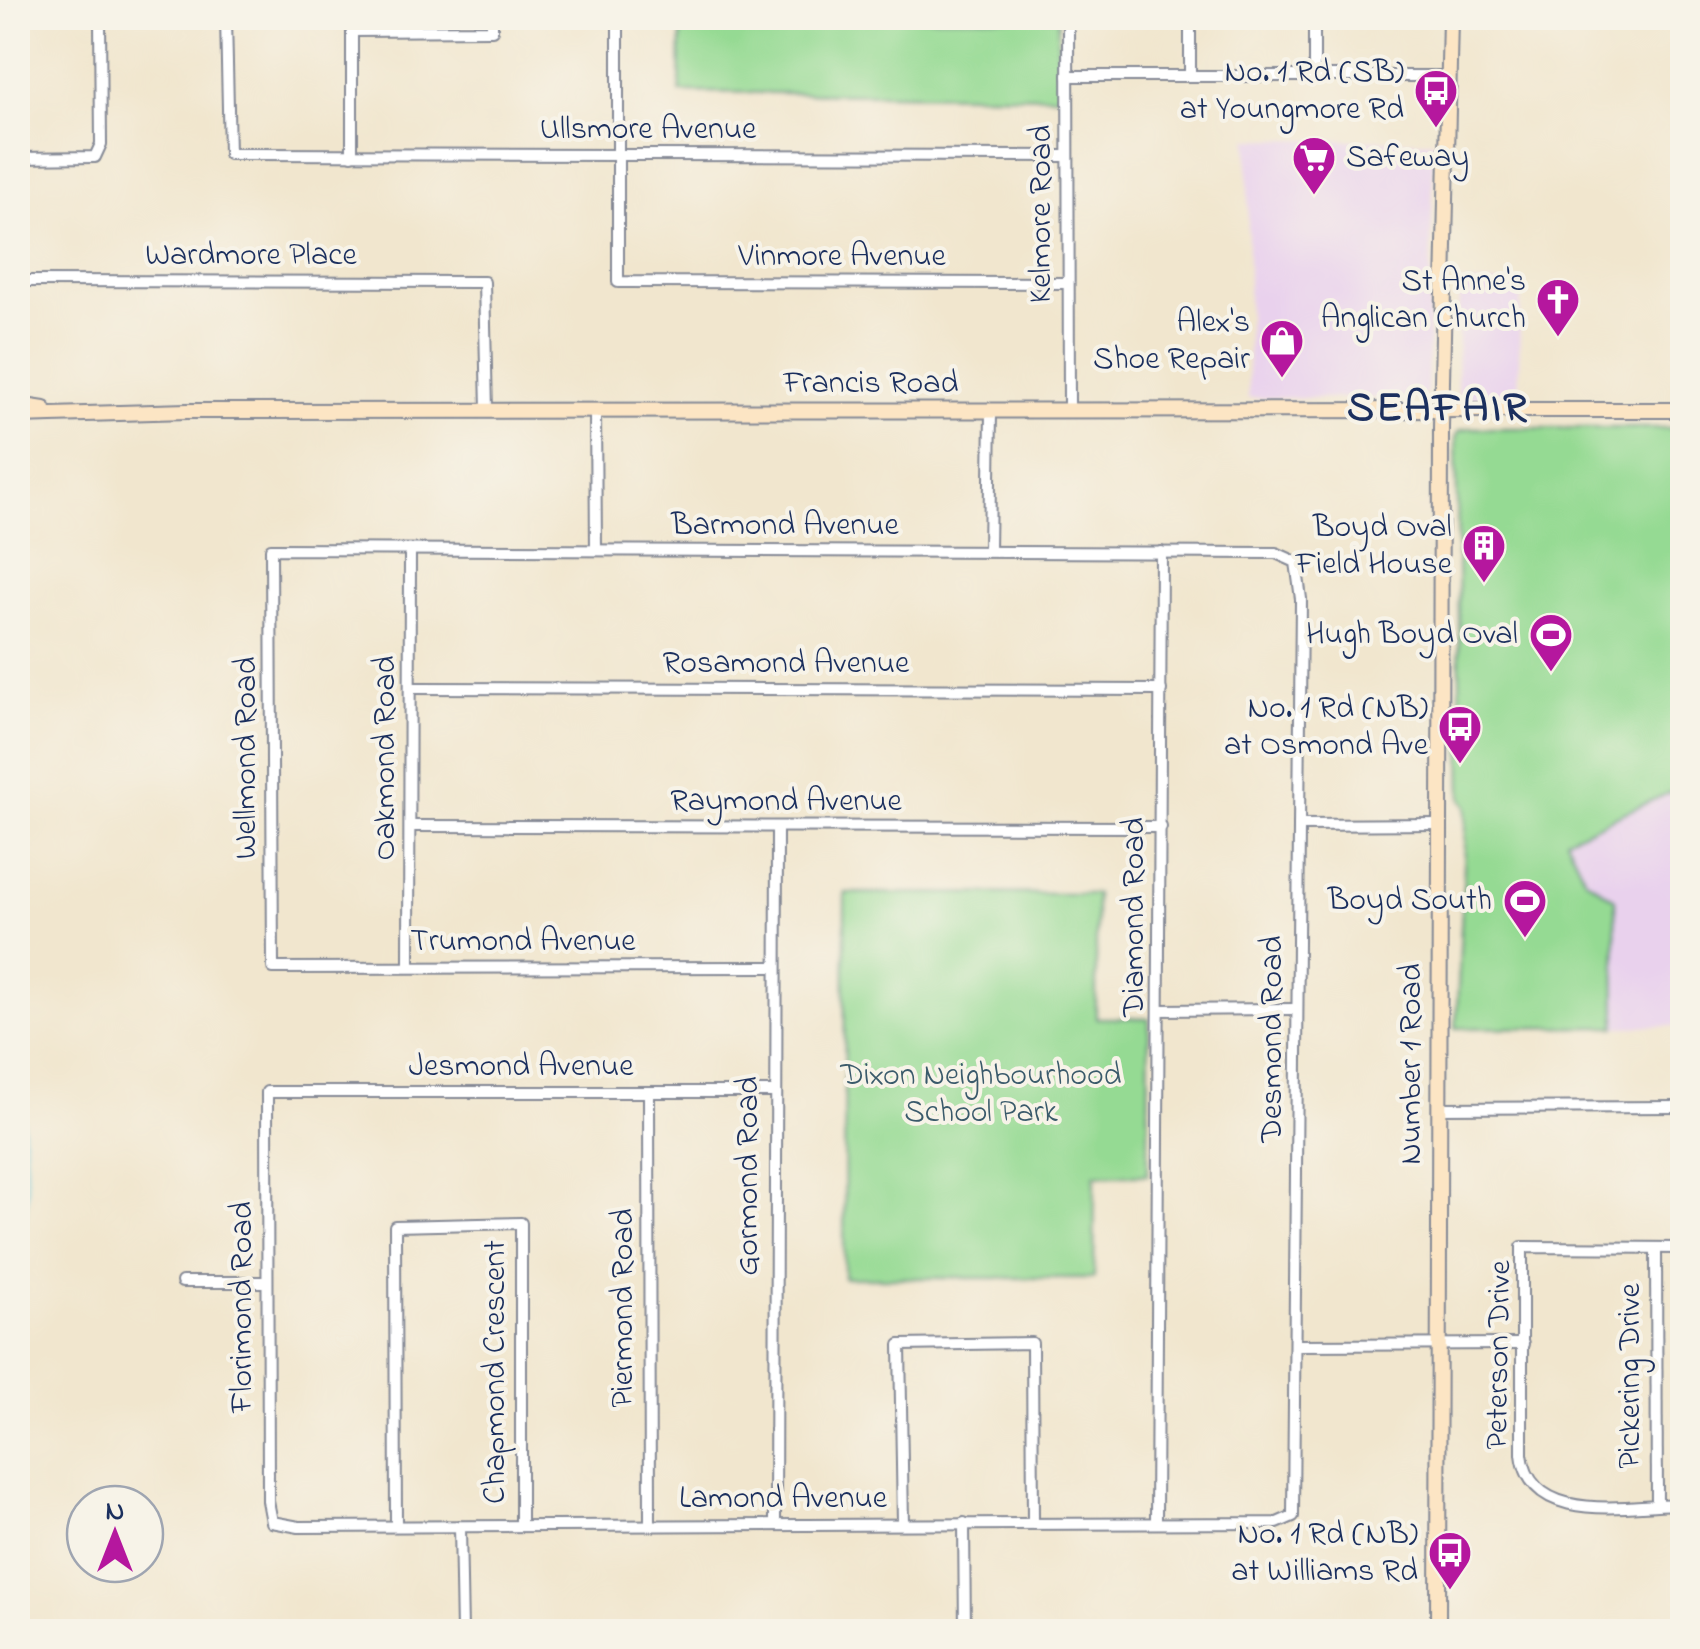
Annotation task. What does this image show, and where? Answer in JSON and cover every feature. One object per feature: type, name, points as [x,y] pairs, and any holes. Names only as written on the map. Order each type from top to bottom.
[{"type":"street","points":[[18,158],[95,156],[100,144],[100,18]]},
{"type":"street","name":"Ullsmore Avenue","points":[[226,18],[228,154],[1066,156]]},
{"type":"street","points":[[352,18],[352,155]]},
{"type":"street","points":[[352,31],[492,30],[492,18]]},
{"type":"street","points":[[618,18],[618,155]]},
{"type":"street","name":"Kelmore Road","points":[[1068,18],[1069,411]]},
{"type":"street","points":[[1190,18],[1190,76]]},
{"type":"street","points":[[1314,18],[1314,75]]},
{"type":"street","name":"Number 1 Road","points":[[1438,1632],[1441,412],[1450,18]]},
{"type":"street","points":[[1068,76],[1449,76]]},
{"type":"street","name":"Vinmore Avenue","points":[[618,155],[618,282],[1067,283]]},
{"type":"street","name":"Wardmore Place","points":[[18,281],[484,282],[487,410]]},
{"type":"street","name":"Francis Road","points":[[18,405],[60,411]]},
{"type":"street","points":[[594,410],[596,550]]},
{"type":"street","name":"Francis Road","points":[[18,416],[60,411],[1682,410]]},
{"type":"street","points":[[989,551],[991,412]]},
{"type":"street","name":"Barmond Avenue","points":[[271,549],[1276,553],[1296,562]]},
{"type":"street","name":"Wellmond Road","points":[[271,549],[274,968]]},
{"type":"street","name":"Oakmond Road","points":[[409,967],[410,550]]},
{"type":"street","name":"Diamond Road","points":[[1156,1523],[1161,552]]},
{"type":"street","name":"Desmond Road","points":[[1293,1516],[1301,599],[1296,562]]},
{"type":"street","name":"Rosamond Avenue","points":[[411,688],[1162,690]]},
{"type":"street","points":[[1299,825],[1440,824]]},
{"type":"street","name":"Raymond Avenue","points":[[412,826],[1160,827]]},
{"type":"street","name":"Gormond Road","points":[[776,1524],[773,967],[777,828]]},
{"type":"street","name":"Trumond Avenue","points":[[274,968],[773,967]]},
{"type":"street","points":[[1159,1010],[1298,1009]]},
{"type":"street","name":"Jesmond Avenue","points":[[267,1092],[774,1092]]},
{"type":"street","name":"Florimond Road","points":[[267,1092],[272,1522]]},
{"type":"street","name":"Piermond Road","points":[[649,1092],[650,1525]]},
{"type":"street","points":[[1439,1108],[1682,1107]]},
{"type":"street","name":"Chapmond Crescent","points":[[396,1526],[395,1226],[521,1224],[520,1526]]},
{"type":"street","name":"Peterson Drive","points":[[1656,1504],[1564,1504],[1540,1494],[1524,1464],[1522,1247],[1682,1248]]},
{"type":"street","name":"Pickering Drive","points":[[1656,1248],[1656,1504]]},
{"type":"street","points":[[182,1282],[268,1282]]},
{"type":"street","points":[[902,1524],[900,1345],[1032,1344],[1033,1523]]},
{"type":"street","points":[[1297,1345],[1523,1344]]},
{"type":"street","points":[[1656,1504],[1682,1504]]},
{"type":"street","name":"Lamond Avenue","points":[[272,1522],[298,1527],[1277,1523],[1293,1516]]},
{"type":"street","points":[[964,1524],[965,1632]]},
{"type":"street","points":[[460,1527],[462,1632]]},
{"type":"shaded area","points":[[1248,139],[1434,141],[1427,392],[1422,398],[1248,398]]},
{"type":"shaded area","points":[[1459,283],[1521,284],[1518,397],[1463,397],[1457,393]]},
{"type":"shaded area","points":[[1682,787],[1682,1026],[1616,1027],[1615,899],[1585,879],[1566,838]]},
{"type":"green space","points":[[681,18],[1058,18],[1058,96],[680,92]]},
{"type":"green space","points":[[1682,428],[1682,787],[1566,839],[1585,879],[1615,899],[1616,1027],[1456,1028],[1467,806],[1462,799],[1456,438],[1459,431]]},
{"type":"green space","name":"Dixon Neighbourhood School Park","points":[[845,893],[1096,894],[1096,1018],[1149,1018],[1148,1175],[1095,1175],[1094,1278],[844,1278]]},
{"type":"waterway","points":[[18,1049],[27,1193],[18,1300]]},
{"type":"place","name":"No. 1 Rd (SB) at Youngmore Rd","points":[[1436,129]]},
{"type":"place","name":"Safeway","points":[[1314,196]]},
{"type":"place","name":"St Anne's Anglican Church","points":[[1558,338]]},
{"type":"place","name":"Alex's Shoe Repair","points":[[1282,379]]},
{"type":"place","name":"Boyd Oval Field House","points":[[1484,584]]},
{"type":"place","name":"Hugh Boyd Oval","points":[[1551,673]]},
{"type":"place","name":"No. 1 Rd (NB) at Osmond Ave","points":[[1460,765]]},
{"type":"place","name":"Boyd South","points":[[1525,939]]},
{"type":"place","name":"No. 1 Rd (NB) at Williams Rd","points":[[1450,1591]]},
{"type":"district","name":"SEAFAIR","points":[[1438,409]]}]
